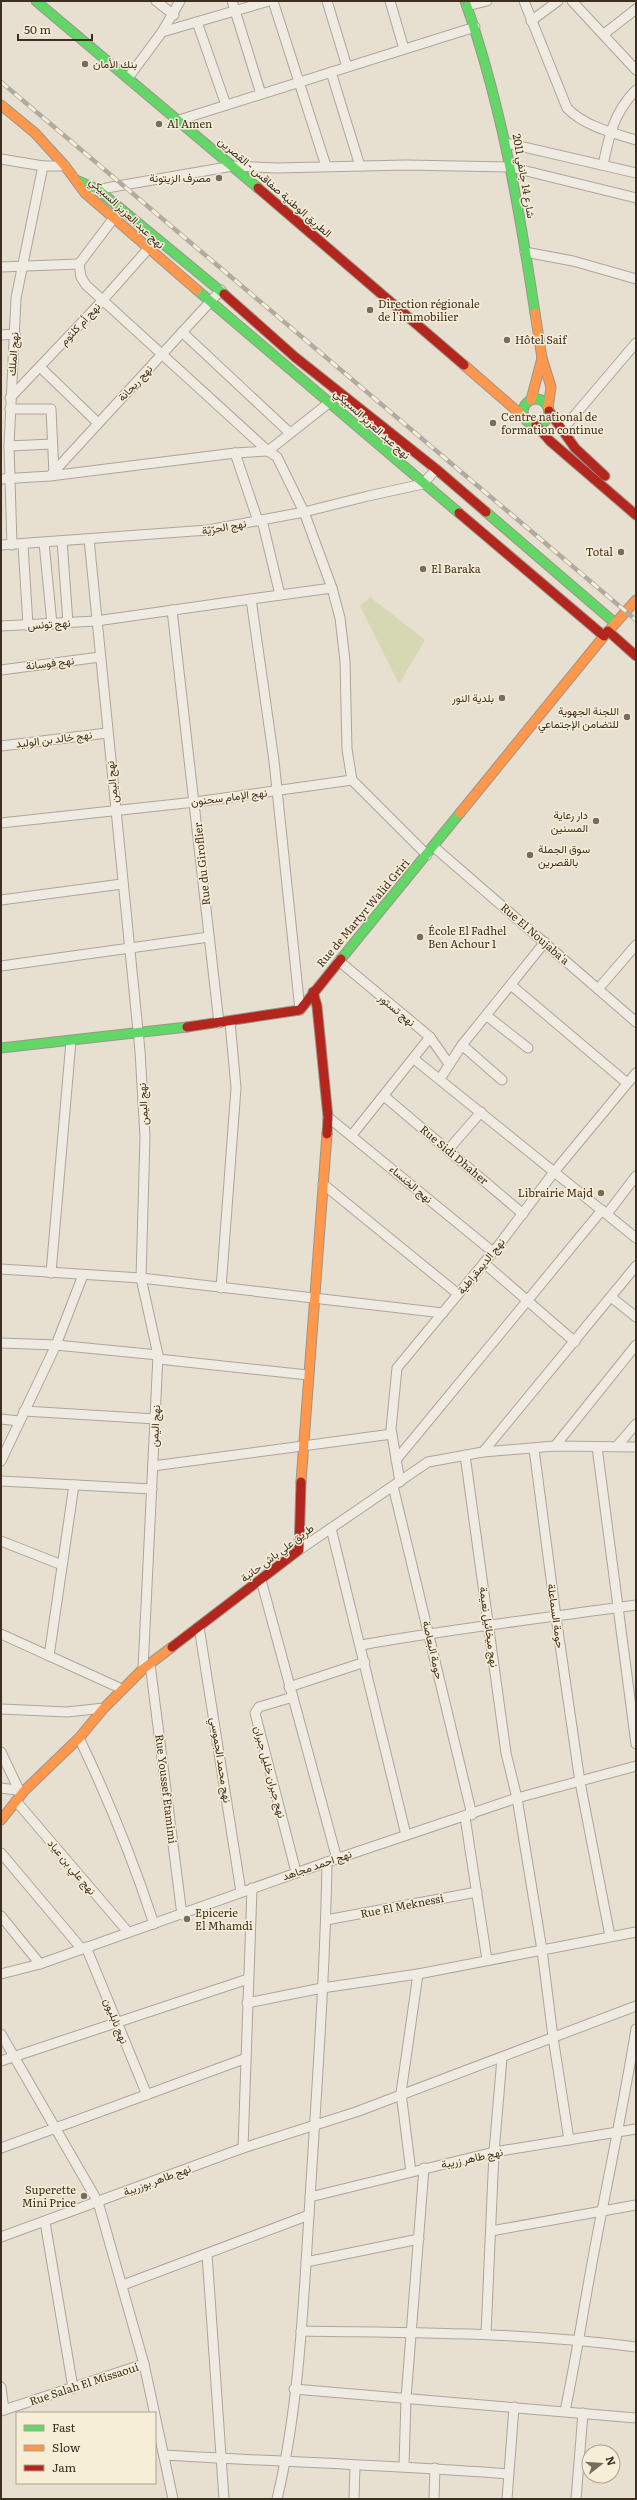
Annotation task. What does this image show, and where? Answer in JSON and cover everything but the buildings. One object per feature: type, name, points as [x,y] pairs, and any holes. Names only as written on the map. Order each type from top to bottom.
[{"type":"street","name":"الطريق الوطنية صفاقس - القصرين","points":[[36,1],[233,166],[525,418]]},
{"type":"street","points":[[156,1],[174,15]]},
{"type":"street","points":[[128,78],[174,15],[180,1]]},
{"type":"street","points":[[232,1],[261,94]]},
{"type":"street","points":[[162,32],[269,1]]},
{"type":"street","points":[[273,1],[326,166]]},
{"type":"street","points":[[327,1],[347,67]]},
{"type":"street","points":[[390,1],[404,49]]},
{"type":"street","points":[[466,4],[487,1]]},
{"type":"street","points":[[524,1],[567,108],[577,117],[610,132],[636,140]]},
{"type":"street","points":[[531,21],[558,1]]},
{"type":"street","points":[[572,1],[636,70]]},
{"type":"street","name":"شارع 14 جانفي 2011","points":[[466,4],[486,58],[506,143],[542,358],[551,387],[549,410]]},
{"type":"street","points":[[604,34],[636,9]]},
{"type":"street","points":[[197,22],[226,105]]},
{"type":"street","points":[[179,120],[475,27]]},
{"type":"street","points":[[331,72],[360,166]]},
{"type":"street","points":[[603,165],[610,132],[619,110],[636,90]]},
{"type":"street","points":[[1,105],[35,133],[76,180]]},
{"type":"street","points":[[506,143],[636,173]]},
{"type":"street","points":[[1,159],[43,166],[65,166]]},
{"type":"street","name":"نهج الملك","points":[[12,545],[6,479],[10,409],[6,398],[15,334],[16,298],[43,166]]},
{"type":"street","points":[[85,193],[97,189],[233,166],[510,167],[636,198]]},
{"type":"street","name":"نهج عبد العزيز السبيكي","points":[[76,180],[97,189],[221,290],[295,357],[436,469],[615,623]]},
{"type":"street","name":"نهج عبد العزيز السبيكي","points":[[76,180],[85,193],[113,219],[209,303],[330,402],[423,484],[636,656]]},
{"type":"street","points":[[113,219],[79,264],[81,277],[86,285],[102,301],[268,451],[277,457],[304,512],[332,588],[342,630],[345,661],[347,749],[352,780],[427,855]]},
{"type":"street","name":"نهج أم كلثوم","points":[[6,398],[40,367],[148,249]]},
{"type":"street","points":[[525,252],[573,261],[636,279]]},
{"type":"street","points":[[1,267],[79,264]]},
{"type":"street","name":"نهج ريحانة","points":[[52,475],[221,290]]},
{"type":"street","points":[[182,332],[290,433]]},
{"type":"street","points":[[1,335],[15,334]]},
{"type":"street","points":[[562,430],[636,343]]},
{"type":"street","name":"شارع 14 جانفي 2011","points":[[529,401],[542,358]]},
{"type":"street","points":[[40,367],[98,423]]},
{"type":"street","name":"الطريق الوطنية صفاقس - القصرين","points":[[497,393],[515,401],[529,401]]},
{"type":"street","points":[[636,503],[575,448],[543,401],[529,401],[524,410],[525,418],[536,425],[550,441],[636,515]]},
{"type":"street","points":[[6,479],[236,453],[268,451],[330,402]]},
{"type":"street","points":[[10,409],[50,408],[52,475]]},
{"type":"street","points":[[536,425],[547,420],[549,410]]},
{"type":"street","points":[[9,446],[52,444]]},
{"type":"street","points":[[236,453],[260,521],[280,595]]},
{"type":"street","points":[[423,484],[436,469]]},
{"type":"street","name":"نهج الحرّيّة","points":[[1,545],[23,545],[205,531],[304,512],[423,484]]},
{"type":"street","name":"نهج اليمن","points":[[89,540],[138,1033],[145,1137],[141,1278],[158,1357],[146,1666]]},
{"type":"street","points":[[62,541],[68,623]]},
{"type":"street","points":[[44,543],[52,624]]},
{"type":"street","points":[[23,545],[28,626]]},
{"type":"street","name":"نهج تونس","points":[[1,626],[28,626],[96,621],[332,588]]},
{"type":"street","points":[[1,1048],[230,1022],[300,1010],[269,722],[251,599]]},
{"type":"street","name":"Rue de Martyr Walid Griri","points":[[300,1010],[313,992],[434,847],[606,633],[636,600]]},
{"type":"street","name":"Rue du Giroflier","points":[[172,610],[219,1023]]},
{"type":"street","name":"نهج فوسانة","points":[[1,670],[100,657]]},
{"type":"street","name":"نهج خالد بن الوليد","points":[[1,746],[107,733]]},
{"type":"street","name":"نهج الإمام سحنون","points":[[1,823],[115,809],[195,802],[352,780]]},
{"type":"street","name":"Rue El Noujaba'a","points":[[434,847],[636,1022]]},
{"type":"street","points":[[1,900],[122,884]]},
{"type":"street","points":[[1,966],[129,950],[209,937]]},
{"type":"street","points":[[440,1079],[462,1045],[487,1016],[545,942]]},
{"type":"street","points":[[598,989],[636,945]]},
{"type":"street","name":"نهج تستور","points":[[339,961],[430,1037],[449,1064]]},
{"type":"street","points":[[511,985],[627,1083]]},
{"type":"street","points":[[298,1550],[302,1446],[315,1299],[328,1117],[317,1006],[313,992]]},
{"type":"street","points":[[487,1016],[528,1048]]},
{"type":"street","points":[[221,1288],[236,1088],[230,1022]]},
{"type":"street","points":[[352,1135],[430,1037]]},
{"type":"street","points":[[51,1273],[71,1041]]},
{"type":"street","points":[[462,1045],[502,1080]]},
{"type":"street","points":[[414,1059],[636,1238]]},
{"type":"street","name":"نهج الديمقراطية","points":[[396,1484],[396,1460],[392,1434],[397,1368],[493,1252],[554,1172],[636,1073]]},
{"type":"street","name":"Rue Sidi Dhaher","points":[[384,1096],[523,1214]]},
{"type":"street","points":[[448,1150],[481,1112]]},
{"type":"street","name":"نهج الخنساء","points":[[328,1117],[352,1135],[493,1252]]},
{"type":"street","points":[[396,1460],[529,1300],[636,1176]]},
{"type":"street","points":[[323,1184],[458,1294]]},
{"type":"street","points":[[484,1263],[529,1300],[575,1342]]},
{"type":"street","points":[[483,1452],[636,1266]]},
{"type":"street","points":[[1,1269],[141,1278],[442,1313]]},
{"type":"street","points":[[1,1461],[56,1345],[83,1275]]},
{"type":"street","points":[[611,1297],[636,1316]]},
{"type":"street","points":[[1,1343],[56,1345],[308,1375]]},
{"type":"street","points":[[555,1446],[636,1345]]},
{"type":"street","points":[[24,1411],[156,1419]]},
{"type":"street","points":[[1,1419],[19,1421]]},
{"type":"street","points":[[617,1446],[636,1424]]},
{"type":"street","points":[[153,1466],[392,1434]]},
{"type":"street","name":"طريق علي باش حانبة","points":[[1,1820],[16,1802],[22,1790],[79,1738],[104,1708],[146,1666],[261,1580],[298,1550],[428,1462],[483,1452],[534,1449],[555,1446],[636,1447]]},
{"type":"street","points":[[597,1447],[636,1744]]},
{"type":"street","name":"حومة السماعلة","points":[[534,1449],[580,1782],[610,1936]]},
{"type":"street","name":"نهج ميخائيل نعيمة","points":[[465,1455],[506,1753],[517,1798],[542,1950],[553,2037],[569,2140]]},
{"type":"street","points":[[1,1481],[152,1489]]},
{"type":"street","name":"حومة البعاصة","points":[[396,1484],[430,1633],[468,1816],[487,1960]]},
{"type":"street","points":[[49,1656],[74,1485]]},
{"type":"street","points":[[331,1528],[361,1645],[406,1836]]},
{"type":"street","points":[[1,1541],[62,1565]]},
{"type":"street","points":[[261,1580],[289,1687],[337,1858]]},
{"type":"street","points":[[361,1645],[430,1633],[488,1627],[636,1605]]},
{"type":"street","name":"نهج محمد الجموسي","points":[[199,1627],[241,1892]]},
{"type":"street","points":[[1,1634],[122,1689]]},
{"type":"street","points":[[289,1687],[365,1662]]},
{"type":"street","name":"Rue Youssef Etamimi","points":[[146,1666],[182,1915]]},
{"type":"street","name":"نهج جبران خليل جبران","points":[[293,1697],[259,1707],[255,1713],[296,1872]]},
{"type":"street","points":[[1,1709],[68,1712],[104,1708]]},
{"type":"street","points":[[79,1738],[97,1774],[136,1870],[154,1924]]},
{"type":"street","points":[[1,1752],[22,1790]]},
{"type":"street","name":"نهج احمد مجاهد","points":[[1,1974],[40,1964],[83,1947],[182,1915],[296,1872],[468,1816],[517,1798],[636,1766]]},
{"type":"street","points":[[1,1788],[22,1790]]},
{"type":"street","name":"نهج علي بن عياد","points":[[16,1802],[128,1932]]},
{"type":"street","name":"نهج نابليون","points":[[1,1853],[83,1947],[147,2095]]},
{"type":"street","points":[[277,2499],[286,2462],[301,2332],[326,1920],[327,1862]]},
{"type":"street","points":[[243,2148],[244,2059],[252,1888]]},
{"type":"street","name":"Rue El Meknessi","points":[[326,1920],[477,1892]]},
{"type":"street","points":[[1,1916],[40,1964]]},
{"type":"street","points":[[247,2003],[322,1988],[418,1974],[636,1932]]},
{"type":"street","points":[[411,2172],[401,2093],[418,1974]]},
{"type":"street","points":[[1,2061],[248,1979]]},
{"type":"street","name":"نهج طاهر بوزريبة","points":[[1,2237],[243,2148],[362,2110],[401,2093],[502,2058],[636,2006]]},
{"type":"street","points":[[565,2411],[580,2340],[602,2212],[619,2131],[636,2029]]},
{"type":"street","points":[[1,2034],[98,2202],[124,2285],[155,2412]]},
{"type":"street","points":[[486,2334],[494,2152],[502,2058]]},
{"type":"street","points":[[1,2148],[244,2059]]},
{"type":"street","name":"نهج طاهر زريبة","points":[[310,2197],[494,2152],[636,2128]]},
{"type":"street","points":[[404,2466],[406,2398],[413,2333],[424,2168]]},
{"type":"street","points":[[491,2231],[636,2206]]},
{"type":"street","points":[[124,2285],[309,2215]]},
{"type":"street","points":[[45,2222],[73,2388]]},
{"type":"street","points":[[306,2262],[419,2239]]},
{"type":"street","points":[[207,2254],[224,2499]]},
{"type":"street","points":[[301,2332],[486,2334],[580,2340],[636,2347]]},
{"type":"street","name":"Rue Salah El Missaoui","points":[[3,2411],[144,2364]]},
{"type":"street","points":[[1,2387],[3,2411]]},
{"type":"street","points":[[294,2389],[636,2418]]},
{"type":"street","points":[[507,2499],[514,2407]]},
{"type":"street","points":[[576,2499],[583,2413]]},
{"type":"street","points":[[156,2419],[173,2499]]},
{"type":"street","points":[[164,2455],[355,2466],[404,2466],[508,2474]]},
{"type":"street","points":[[354,2499],[355,2466]]},
{"type":"street","points":[[434,2499],[436,2468]]},
{"type":"green space","points":[[370,597],[425,640],[399,684],[360,606]]},
{"type":"railway","points":[[1,82],[636,620]]},
{"type":"traffic: fast","points":[[36,1],[258,188]]},
{"type":"traffic: fast","points":[[465,1],[489,78],[508,156],[535,313]]},
{"type":"traffic: fast","points":[[76,180],[97,189],[224,294]]},
{"type":"traffic: fast","points":[[197,290],[459,513]]},
{"type":"traffic: fast","points":[[536,399],[545,403],[549,412],[545,421],[536,425],[527,421],[523,412],[527,403],[536,399]]},
{"type":"traffic: fast","points":[[486,512],[615,623]]},
{"type":"traffic: fast","points":[[341,959],[460,813]]},
{"type":"traffic: fast","points":[[1,1048],[187,1027]]},
{"type":"traffic: slow","points":[[1,105],[35,133],[65,166],[85,193],[197,290]]},
{"type":"traffic: slow","points":[[535,313],[542,358],[551,387],[548,408]]},
{"type":"traffic: slow","points":[[531,400],[542,358]]},
{"type":"traffic: slow","points":[[464,365],[525,418]]},
{"type":"traffic: slow","points":[[460,813],[604,636],[636,600]]},
{"type":"traffic: slow","points":[[301,1482],[327,1134]]},
{"type":"traffic: slow","points":[[1,1820],[24,1791],[79,1738],[104,1708],[143,1669],[172,1647]]},
{"type":"traffic: jam","points":[[258,188],[464,365]]},
{"type":"traffic: jam","points":[[224,294],[295,357],[436,469],[486,512]]},
{"type":"traffic: jam","points":[[549,411],[575,448],[605,476]]},
{"type":"traffic: jam","points":[[536,425],[550,441],[636,515]]},
{"type":"traffic: jam","points":[[459,513],[604,636]]},
{"type":"traffic: jam","points":[[608,631],[636,656]]},
{"type":"traffic: jam","points":[[187,1027],[300,1010],[341,959]]},
{"type":"traffic: jam","points":[[313,992],[317,1006],[328,1117],[327,1134]]},
{"type":"traffic: jam","points":[[172,1647],[299,1550],[301,1482]]},
{"type":"place","name":"بنك الأمان","points":[[85,64]]},
{"type":"place","name":"Al Amen","points":[[159,124]]},
{"type":"place","name":"مصرف الزيتونة","points":[[219,178]]},
{"type":"place","name":"Direction régionale de l'immobilier","points":[[370,310]]},
{"type":"place","name":"Hôtel Saif","points":[[507,340]]},
{"type":"place","name":"Centre national de formation continue","points":[[493,423]]},
{"type":"place","name":"Total","points":[[621,552]]},
{"type":"place","name":"El Baraka","points":[[423,569]]},
{"type":"place","name":"بلدية النور","points":[[502,698]]},
{"type":"place","name":"اللجنة الجهوية للتضامن الإجتماعي","points":[[627,717]]},
{"type":"place","name":"دار رعاية المسنين","points":[[596,821]]},
{"type":"place","name":"سوق الجملة بالقصرين","points":[[530,855]]},
{"type":"place","name":"École El Fadhel Ben Achour 1","points":[[420,937]]},
{"type":"place","name":"Librairie Majd","points":[[601,1193]]},
{"type":"place","name":"Epicerie El Mhamdi","points":[[187,1919]]},
{"type":"place","name":"Superette Mini Price","points":[[84,2196]]}]
